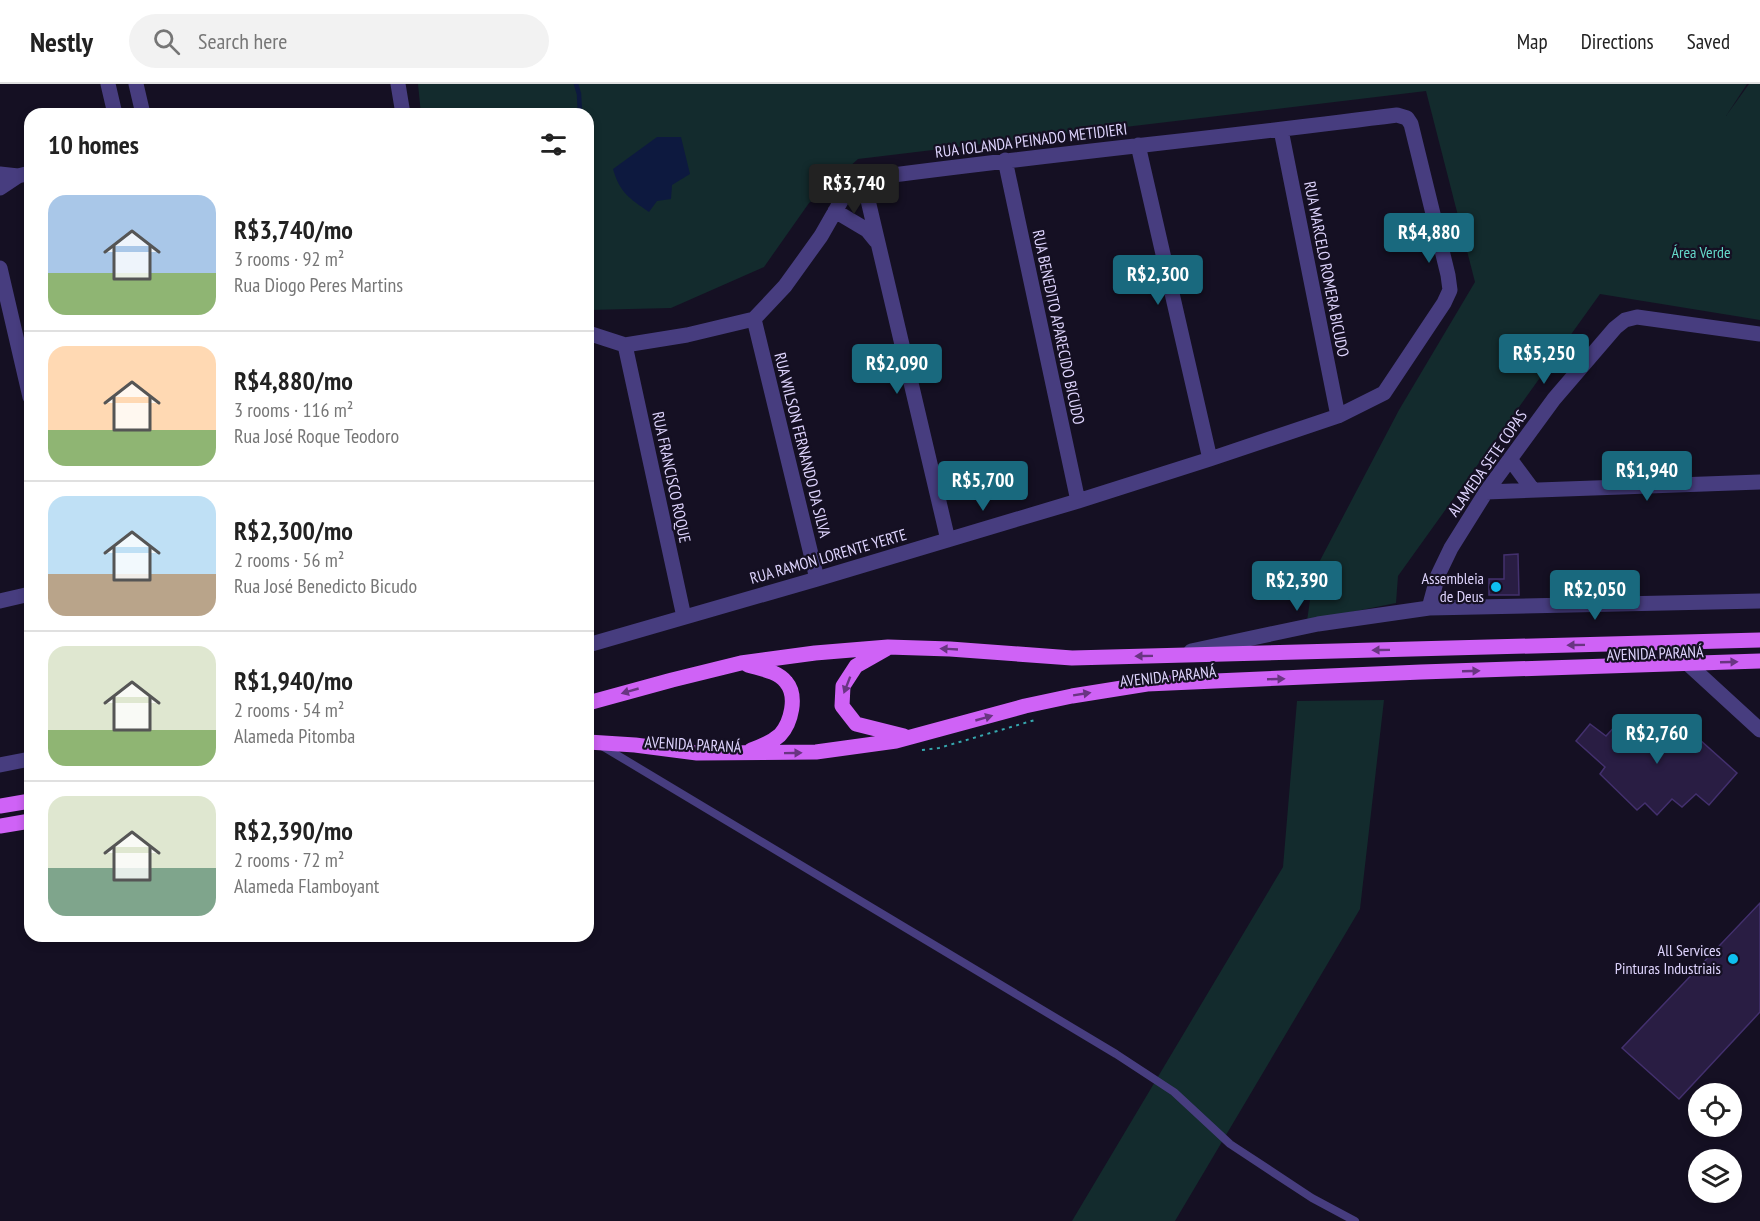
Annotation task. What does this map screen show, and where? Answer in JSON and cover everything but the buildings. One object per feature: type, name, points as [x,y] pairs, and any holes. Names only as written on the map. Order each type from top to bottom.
[{"type":"main road","name":"AVENIDA PARANÁ","points":[[594,701],[741,663],[815,652],[888,647],[1072,658],[1760,640]]},
{"type":"main road","points":[[888,647],[856,666],[843,686],[842,706],[856,724],[915,745]]},
{"type":"main road","name":"AVENIDA PARANÁ","points":[[594,742],[697,753],[816,752],[915,745],[1025,706],[1147,684],[1760,661]]},
{"type":"main road","points":[[739,754],[762,746],[780,735],[790,719],[792,700],[787,683],[773,672],[741,663]]},
{"type":"main road","points":[[0,806],[24,802]]},
{"type":"main road","points":[[0,826],[24,822]]},
{"type":"street","points":[[108,84],[114,108]]},
{"type":"street","points":[[136,84],[142,108]]},
{"type":"street","points":[[398,84],[402,108]]},
{"type":"street","name":"RUA IOLANDA PEINADO METIDIERI","points":[[863,179],[1005,160],[1397,115],[1407,118],[1412,124],[1448,275],[1449,290],[1444,303],[1383,393]]},
{"type":"street","name":"RUA MARCELO ROMERA BICUDO","points":[[1281,130],[1338,416]]},
{"type":"street","points":[[1138,145],[1210,459]]},
{"type":"street","name":"RUA BENEDITO APARECIDO BICUDO","points":[[1005,160],[1078,501]]},
{"type":"street","points":[[0,174],[24,174]]},
{"type":"street","points":[[0,188],[24,174]]},
{"type":"street","points":[[594,335],[625,345],[687,336],[754,319],[785,286],[821,236],[845,194],[863,179],[948,540]]},
{"type":"street","points":[[835,211],[867,230],[878,243]]},
{"type":"street","points":[[821,236],[833,226],[854,222]]},
{"type":"street","points":[[0,268],[24,371]]},
{"type":"street","name":"ALAMEDA SETE COPAS","points":[[1428,608],[1438,575],[1451,548],[1486,492],[1554,399],[1615,328],[1625,320],[1637,317],[1760,334]]},
{"type":"street","name":"RUA WILSON FERNANDO DA SILVA","points":[[754,319],[817,579]]},
{"type":"street","name":"RUA FRANCISCO ROQUE","points":[[625,345],[684,617]]},
{"type":"street","name":"RUA RAMON LORENTE YERTE","points":[[594,643],[1078,501],[1338,416],[1383,393]]},
{"type":"street","points":[[1510,459],[1533,490]]},
{"type":"street","points":[[1486,492],[1760,482]]},
{"type":"street","points":[[0,601],[24,595]]},
{"type":"street","points":[[1172,655],[1318,624],[1428,608],[1760,601]]},
{"type":"street","points":[[1687,663],[1760,730]]},
{"type":"street","points":[[0,765],[24,760]]},
{"type":"lane","points":[[594,743],[1116,1054],[1174,1092],[1230,1144],[1312,1198],[1355,1221]]},
{"type":"path","points":[[915,745],[939,748],[1037,720]]},
{"type":"green space","name":"Área Verde","points":[[418,84],[1747,84],[1726,116],[1749,84],[1760,84],[1760,320],[1600,294],[1398,576],[1396,603],[1307,621],[1314,572],[1399,410],[1475,282],[1426,91],[858,159],[809,203],[764,267],[671,308],[594,310],[594,108],[420,108]]},
{"type":"green space","points":[[1384,700],[1360,909],[1175,1221],[1072,1221],[1283,867],[1297,701]]},
{"type":"water","points":[[657,137],[681,137],[690,174],[672,185],[671,199],[657,201],[649,212],[626,194],[613,169]]},
{"type":"waterway","points":[[576,84],[580,108]]},
{"type":"place","name":"Assembleia de Deus","points":[[1496,587]]},
{"type":"place","name":"All Services Pinturas Industriais","points":[[1733,959]]}]
